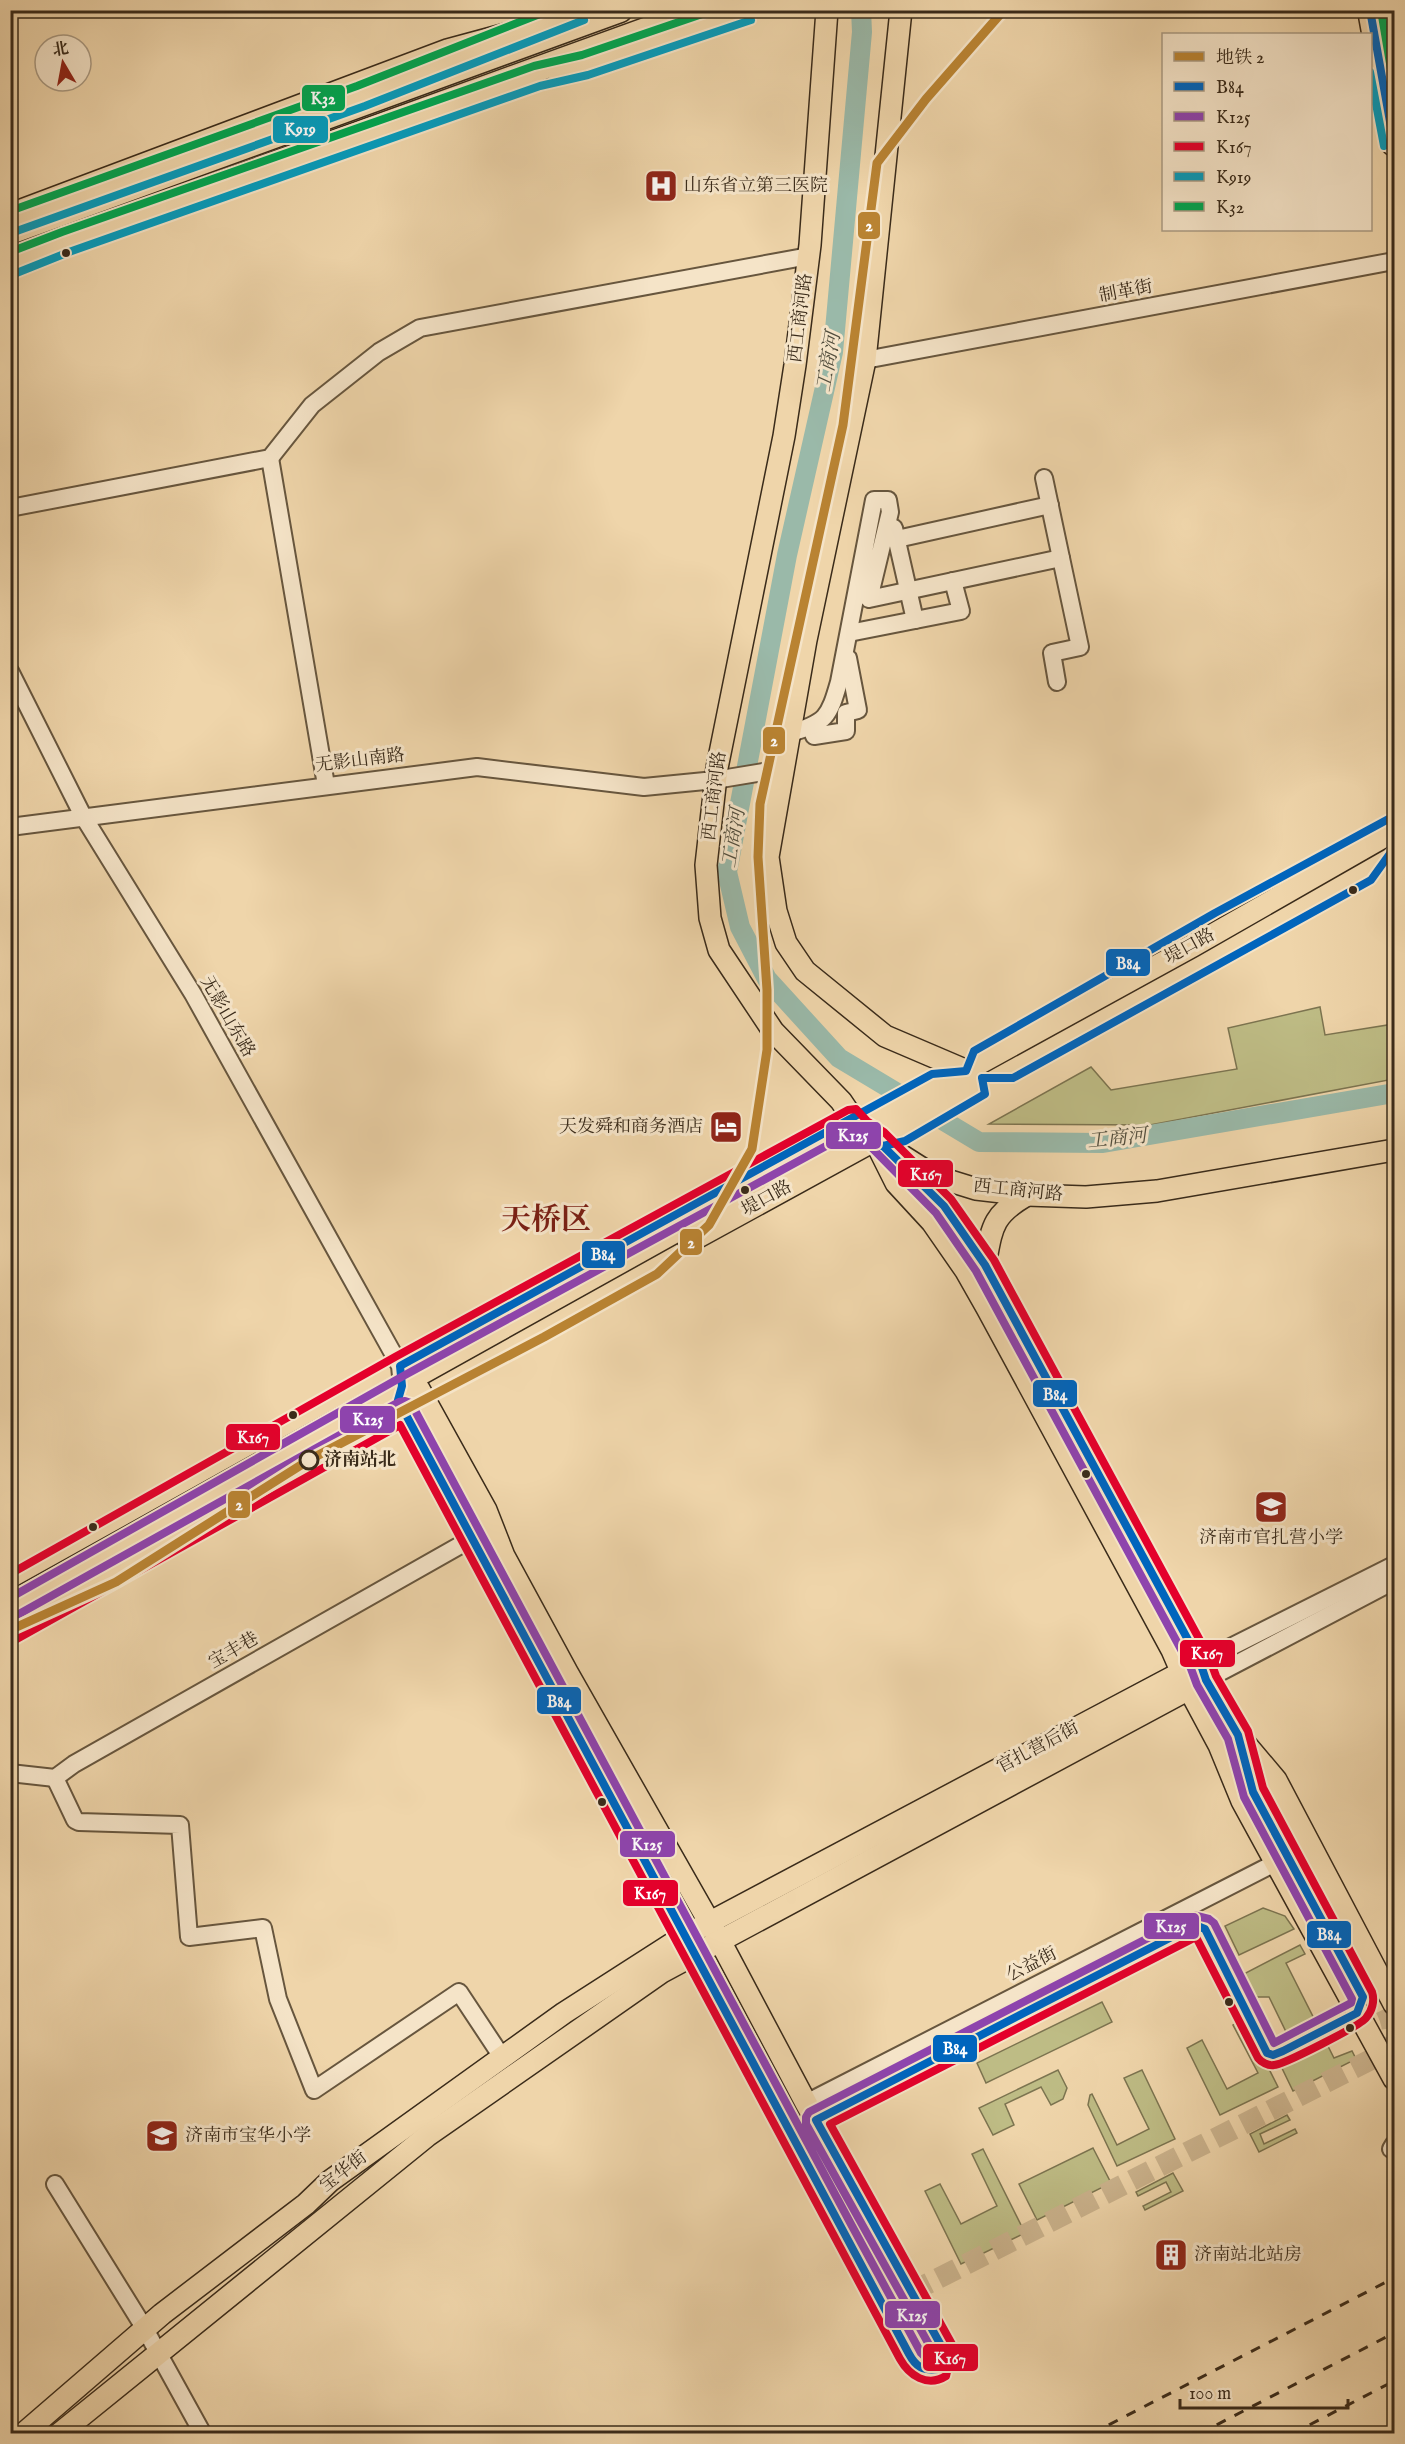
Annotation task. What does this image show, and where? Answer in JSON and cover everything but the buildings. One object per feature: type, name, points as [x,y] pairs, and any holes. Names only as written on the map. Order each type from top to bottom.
[{"type":"highway","points":[[10,232],[620,10]]},
{"type":"highway","points":[[10,263],[701,10]]},
{"type":"highway","points":[[1370,10],[1395,144]]},
{"type":"highway","points":[[10,216],[449,51],[527,30]]},
{"type":"highway","points":[[10,263],[53,254],[135,228],[585,65]]},
{"type":"main road","points":[[10,222],[361,96],[580,10]]},
{"type":"main road","points":[[585,65],[748,10]]},
{"type":"main road","name":"西工商河路","points":[[827,10],[809,256],[784,436],[716,780],[706,865],[710,918],[719,950],[773,1031],[875,1133],[934,1176],[976,1189],[1027,1195],[1086,1197],[1157,1191],[1395,1150]]},
{"type":"main road","points":[[901,10],[864,360],[806,640],[768,857],[776,911],[786,943],[805,971],[885,1036],[974,1074]]},
{"type":"main road","name":"堤口路","points":[[10,1616],[406,1392],[875,1133],[1395,831]]},
{"type":"main road","name":"堤口路","points":[[974,1074],[1395,846]]},
{"type":"main road","points":[[875,1133],[944,1206],[985,1265],[1053,1387],[1194,1676],[1242,1801],[1395,2079]]},
{"type":"main road","points":[[875,1133],[896,1183],[932,1222],[971,1280],[1194,1676],[1238,1735],[1276,1780],[1395,2004]]},
{"type":"main road","points":[[985,1265],[993,1226],[1007,1206],[1027,1195]]},
{"type":"main road","points":[[406,1392],[486,1510],[504,1556],[567,1672],[715,1932],[799,2108],[943,2349],[938,2369],[926,2371],[917,2366],[709,1984],[473,1538],[406,1392]]},
{"type":"main road","name":"堤口路","points":[[10,1604],[406,1392]]},
{"type":"main road","name":"官扎营后街","points":[[715,1932],[1194,1676]]},
{"type":"main road","points":[[1238,1735],[1301,1846]]},
{"type":"main road","name":"宝华街","points":[[23,2433],[145,2329],[306,2204],[330,2181],[564,2013],[715,1932]]},
{"type":"main road","name":"宝华街","points":[[59,2433],[428,2136],[662,1972],[689,1945]]},
{"type":"main road","points":[[709,1984],[799,2108]]},
{"type":"street","points":[[10,508],[270,458],[312,405],[379,352],[420,328],[809,256]]},
{"type":"street","name":"制革街","points":[[864,360],[1395,261]]},
{"type":"street","points":[[270,458],[326,785]]},
{"type":"street","points":[[1044,478],[1080,646],[1052,653],[1057,682]]},
{"type":"street","points":[[790,733],[811,727],[831,709],[847,641],[862,601],[874,500],[888,500],[915,620]]},
{"type":"street","points":[[897,538],[1050,505]]},
{"type":"street","points":[[862,601],[1061,558]]},
{"type":"street","points":[[847,641],[915,620],[961,611],[953,581]]},
{"type":"street","points":[[811,727],[814,736],[846,731],[846,712],[858,710],[847,641]]},
{"type":"street","name":"无影山东路","points":[[10,671],[83,816],[198,1003],[400,1366],[406,1392]]},
{"type":"street","name":"无影山南路","points":[[10,827],[477,767],[644,787],[716,780],[782,769]]},
{"type":"street","name":"宝丰巷","points":[[55,1778],[74,1764],[473,1538]]},
{"type":"street","name":"官扎营后街","points":[[1194,1676],[1395,1565]]},
{"type":"street","name":"官扎营后街","points":[[1194,1676],[1395,1581]]},
{"type":"street","points":[[10,1773],[55,1778],[75,1820],[79,1822],[180,1825],[189,1937],[263,1928],[278,1999],[314,2090],[459,1992],[502,2057]]},
{"type":"street","name":"公益街","points":[[799,2108],[1275,1863]]},
{"type":"street","points":[[1340,1976],[1351,1961],[1362,1958],[1371,1961]]},
{"type":"street","points":[[55,2184],[145,2329],[203,2433]]},
{"type":"shaded area","points":[[1320,1007],[1325,1035],[1394,1024],[1394,1079],[1150,1125],[989,1124],[1091,1067],[1111,1090],[1237,1069],[1228,1028]]},
{"type":"shaded area","points":[[1263,1908],[1285,1916],[1294,1929],[1239,1955],[1225,1926]]},
{"type":"shaded area","points":[[1300,1945],[1305,1954],[1286,1963],[1334,2058],[1352,2051],[1356,2059],[1293,2091],[1279,2062],[1291,2042],[1269,1997],[1245,1997],[1236,1978]]},
{"type":"shaded area","points":[[1102,2002],[1112,2022],[986,2083],[977,2063]]},
{"type":"shaded area","points":[[1239,2022],[1248,2027],[1278,2087],[1220,2115],[1187,2048],[1202,2040],[1227,2089],[1258,2073],[1233,2025]]},
{"type":"shaded area","points":[[1058,2070],[1067,2088],[1063,2099],[1051,2105],[1041,2087],[1005,2104],[1014,2125],[993,2135],[979,2108]]},
{"type":"shaded area","points":[[1142,2070],[1175,2139],[1117,2166],[1088,2105],[1090,2095],[1092,2094],[1117,2145],[1149,2129],[1124,2078]]},
{"type":"shaded area","points":[[1287,2115],[1290,2120],[1260,2134],[1264,2144],[1295,2129],[1297,2133],[1259,2152],[1250,2134]]},
{"type":"shaded area","points":[[1093,2148],[1111,2183],[1037,2220],[1019,2184]]},
{"type":"shaded area","points":[[983,2149],[1025,2233],[961,2264],[925,2191],[940,2184],[961,2224],[997,2206],[972,2154]]},
{"type":"shaded area","points":[[1173,2173],[1183,2191],[1145,2210],[1143,2206],[1171,2192],[1166,2182],[1138,2196],[1136,2192]]},
{"type":"waterway","name":"工商河","points":[[861,10],[862,32],[833,352],[787,555],[727,872],[740,927],[767,979],[839,1058],[979,1142],[1103,1143],[1394,1093]]},
{"type":"tunnel","points":[[793,2114],[880,2276],[899,2288],[921,2287],[1386,2052],[1391,2044],[1392,2027],[1387,2010],[1373,1986]]},
{"type":"railway","points":[[1091,2434],[1394,2278]]},
{"type":"railway","points":[[1199,2434],[1394,2333]]},
{"type":"railway","points":[[1292,2434],[1394,2381]]},
{"type":"metro line","name":"2","points":[[10,1630],[116,1582],[309,1460],[544,1337],[657,1274],[709,1225],[752,1149],[767,1050],[767,990],[758,857],[760,804],[843,425],[877,163],[926,99],[1004,10]]},
{"type":"transit line","name":"K32","points":[[10,211],[357,86],[550,10]]},
{"type":"transit line","name":"K32","points":[[10,252],[534,66],[582,55],[714,10]]},
{"type":"transit line","name":"B84","points":[[1370,10],[1394,144]]},
{"type":"transit line","name":"K32","points":[[1381,10],[1394,87]]},
{"type":"transit line","name":"K919","points":[[14,232],[365,106],[584,20]]},
{"type":"transit line","name":"K919","points":[[14,274],[69,252],[540,86],[588,75],[751,20]]},
{"type":"transit line","name":"K919","points":[[1372,83],[1384,146]]},
{"type":"transit line","name":"B84","points":[[883,1146],[944,1206],[985,1265],[1200,1662],[1206,1680],[1238,1735],[1253,1792],[1363,1997],[1357,2013],[1283,2051],[1273,2055],[1267,2053],[1205,1929],[1195,1925],[816,2120],[943,2349],[938,2369],[924,2369],[914,2362],[909,2354],[780,2116],[398,1400],[402,1386],[400,1366],[932,1074],[966,1071],[974,1051],[1215,913],[1394,816]]},
{"type":"transit line","name":"B84","points":[[883,1146],[905,1141],[985,1094],[982,1078],[1013,1078],[1371,880],[1394,848]]},
{"type":"transit line","name":"K167","points":[[10,1574],[395,1357],[848,1110],[856,1109],[867,1121],[884,1132],[951,1199],[994,1260],[1209,1657],[1216,1676],[1248,1731],[1263,1788],[1372,1992],[1372,2006],[1366,2018],[1337,2036],[1280,2063],[1267,2064],[1258,2058],[1196,1937],[830,2124],[953,2346],[946,2376],[932,2381],[925,2380],[908,2370],[900,2359],[400,1425],[15,1640]]},
{"type":"transit line","name":"K125","points":[[10,1619],[399,1402],[411,1403],[852,2226],[921,2353],[927,2359],[930,2359],[932,2350],[806,2124],[809,2112],[1193,1915],[1209,1919],[1214,1923],[1274,2043],[1351,2003],[1352,1999],[1244,1797],[1228,1739],[976,1271],[936,1213],[871,1147],[850,1133],[405,1375],[15,1595]]},
{"type":"place","name":"山东省立第三医院","points":[[661,186]]},
{"type":"place","name":"天发舜和商务酒店","points":[[726,1127]]},
{"type":"place","name":"济南站北","points":[[309,1460]]},
{"type":"place","name":"济南市官扎营小学","points":[[1271,1507]]},
{"type":"place","name":"济南市宝华小学","points":[[162,2136]]},
{"type":"place","name":"济南站北站房","points":[[1171,2255]]},
{"type":"district","name":"天桥区","points":[[546,1221]]}]
